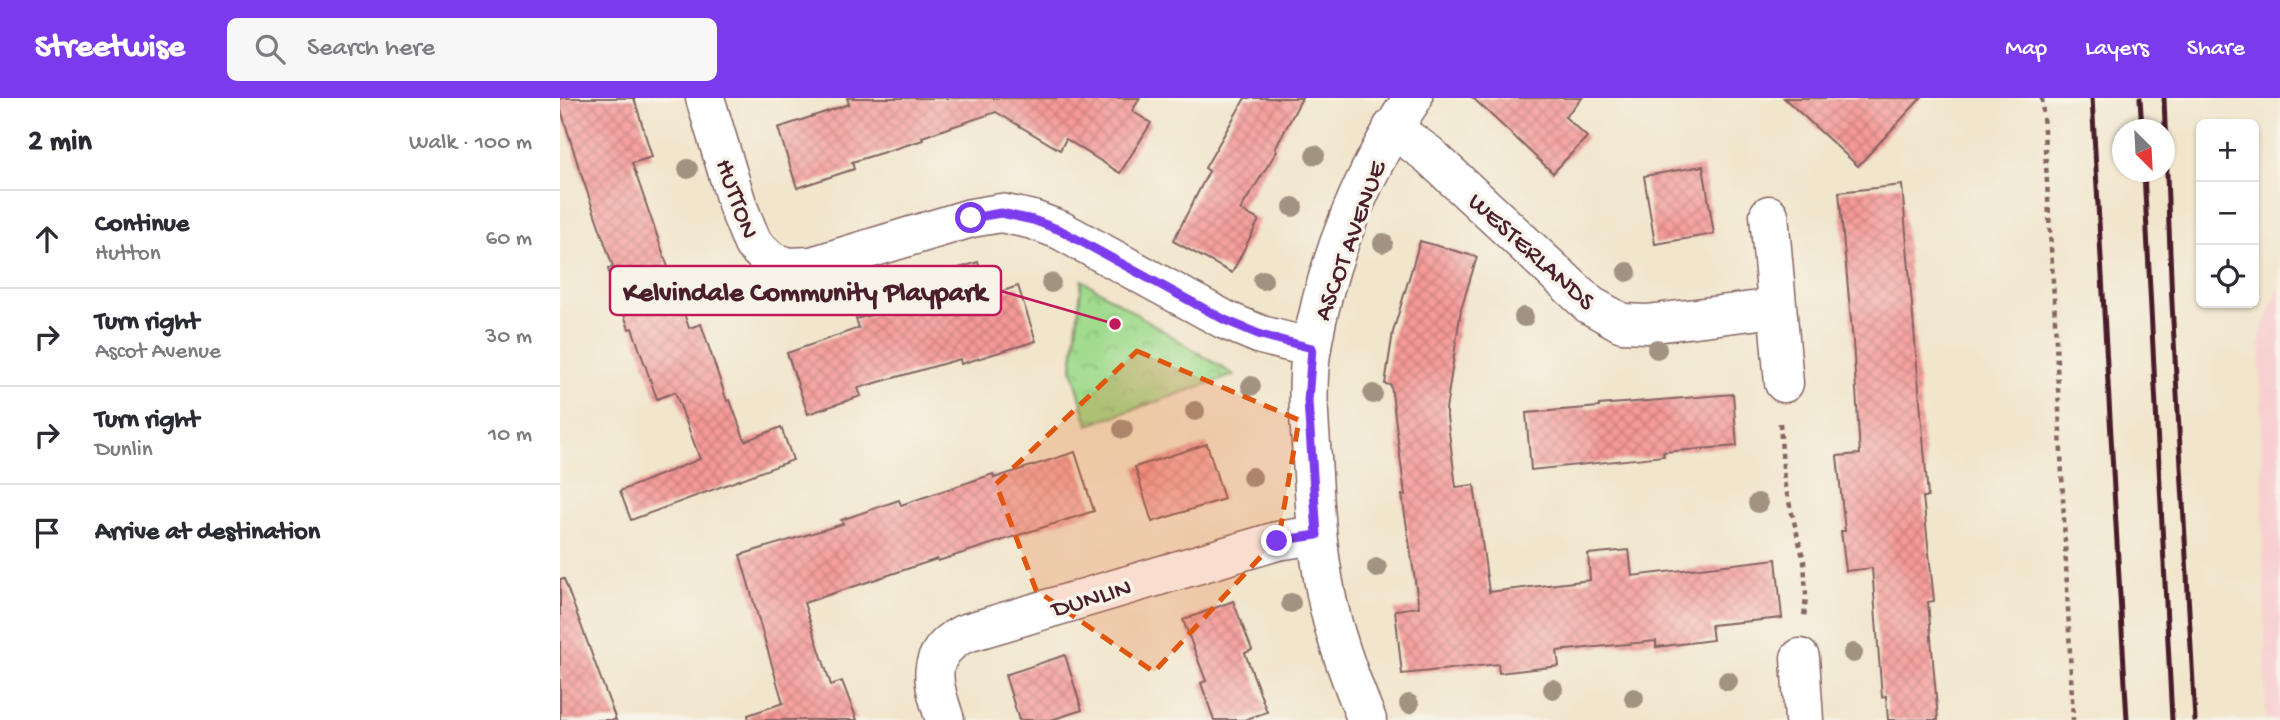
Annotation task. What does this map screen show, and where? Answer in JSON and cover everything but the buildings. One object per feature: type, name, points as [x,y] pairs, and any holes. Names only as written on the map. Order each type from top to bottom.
[{"type":"street","name":"HUTTON","points":[[705,98],[738,207],[753,244],[771,261],[789,267],[812,266],[971,218],[1001,213],[1033,220],[1060,230],[1225,320],[1261,335],[1312,348]]},
{"type":"street","name":"ASCOT AVENUE","points":[[1367,720],[1332,619],[1317,535],[1308,401],[1312,348],[1326,285],[1369,171],[1402,113]]},
{"type":"street","name":"WESTERLANDS","points":[[1402,113],[1428,154],[1590,305],[1622,323],[1647,324],[1776,308]]},
{"type":"street","points":[[1769,215],[1784,383]]},
{"type":"street","name":"DUNLIN","points":[[945,720],[933,671],[948,642],[963,634],[1251,548],[1317,535]]},
{"type":"street","points":[[1800,657],[1804,720]]},
{"type":"path","points":[[2042,98],[2059,395],[2073,720]]},
{"type":"path","points":[[1784,383],[1779,422],[1784,482],[1804,561],[1806,596],[1800,657]]},
{"type":"highlighted area","points":[[1137,351],[1299,420],[1279,537],[1154,672],[1036,590],[996,484]]},
{"type":"shaded area","points":[[2280,285],[2280,720],[2266,720],[2260,336]]},
{"type":"green space","points":[[1082,280],[1234,375],[1088,425],[1072,368]]},
{"type":"railway","points":[[2092,98],[2127,720]]},
{"type":"railway","points":[[2140,98],[2141,119]]},
{"type":"railway","points":[[2164,98],[2172,303],[2195,720]]},
{"type":"railway","points":[[2145,182],[2172,720]]},
{"type":"place","name":"Kelvindale Community Playpark","points":[[1115,324]]},
{"type":"route","points":[[971,218],[1001,213],[1033,220],[1060,230],[1225,320],[1261,335],[1312,348],[1308,401],[1317,535],[1277,541]]}]
